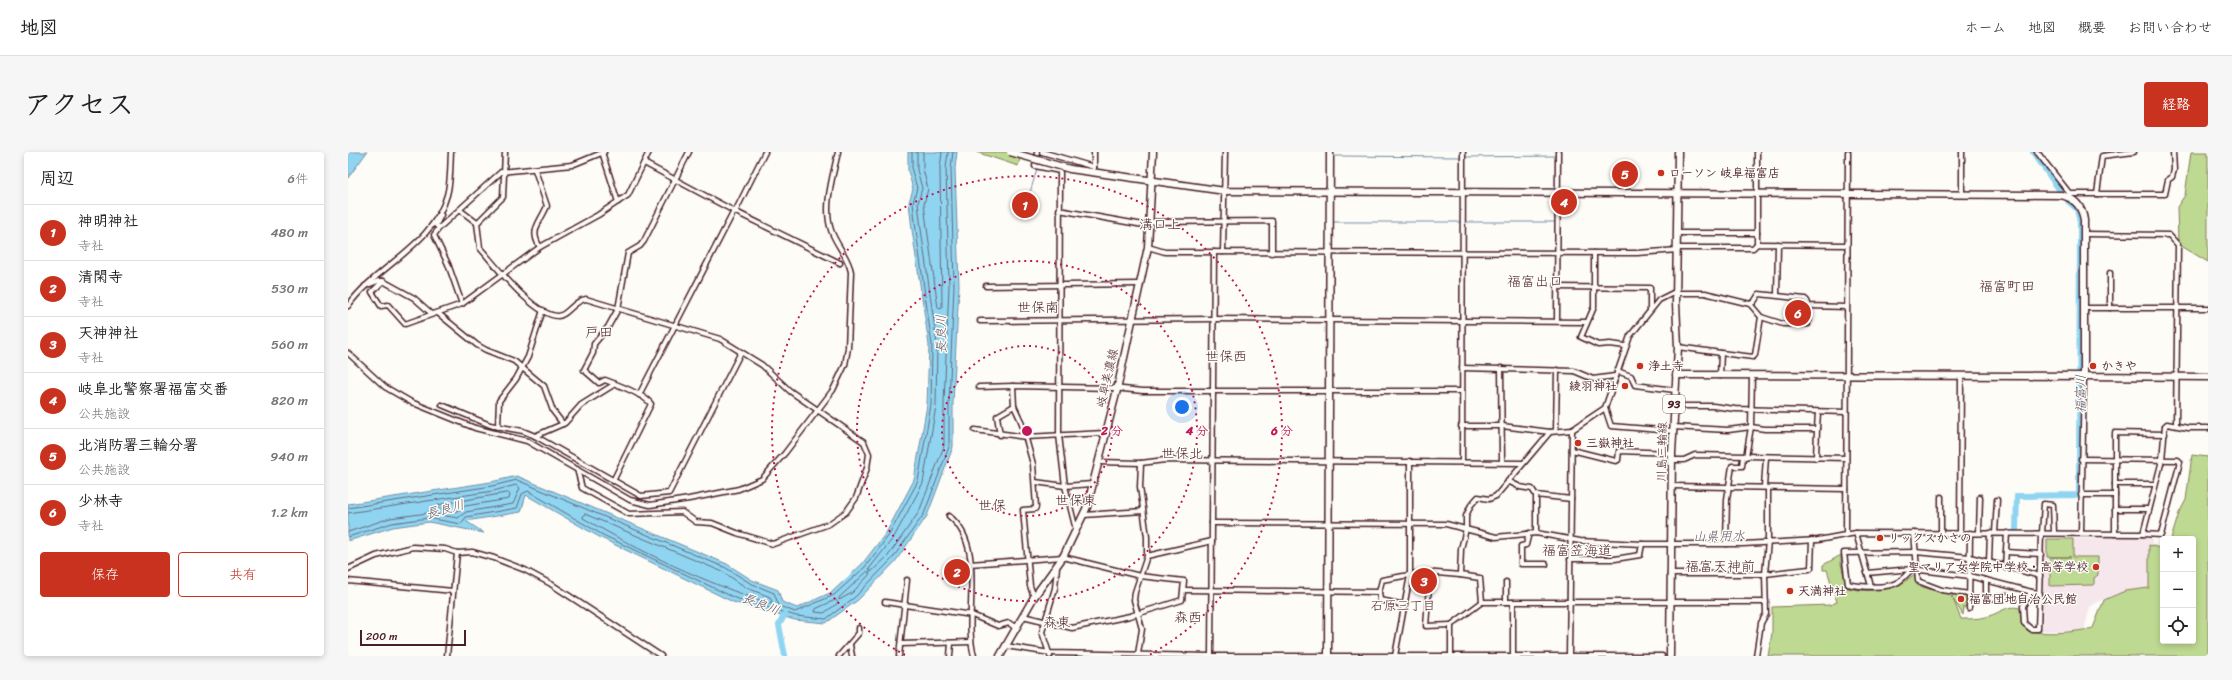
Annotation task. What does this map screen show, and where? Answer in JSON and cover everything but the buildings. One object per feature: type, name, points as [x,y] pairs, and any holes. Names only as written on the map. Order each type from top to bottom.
[{"type":"street","points":[[439,228],[436,225],[448,194],[451,152]]},
{"type":"street","points":[[477,223],[503,197],[505,152]]},
{"type":"street","points":[[462,304],[448,264],[434,235],[439,228],[498,173],[572,166],[602,152],[618,202]]},
{"type":"street","points":[[383,281],[372,292],[381,306],[388,305],[402,323],[410,324],[432,314],[439,314],[462,304],[504,274],[514,265],[628,195],[649,152]]},
{"type":"street","points":[[613,481],[651,404],[639,395],[615,384],[605,380],[599,383],[584,370],[593,353],[594,344],[608,327],[618,309],[628,253],[640,246],[644,241],[689,152]]},
{"type":"street","points":[[639,395],[766,152]]},
{"type":"street","points":[[348,353],[385,387],[411,402],[475,428],[527,441],[630,500],[650,505],[721,494],[755,483],[762,479],[818,410],[841,376],[845,365],[848,348],[851,272],[849,264],[831,230],[829,220],[832,186],[838,152]]},
{"type":"street","points":[[1010,152],[1070,169],[1094,169]]},
{"type":"street","points":[[1037,152],[1035,166],[1060,171],[1059,435],[1065,486],[1076,530]]},
{"type":"street","points":[[1042,152],[1094,169],[1152,180],[1225,191],[1962,193],[2061,194],[2069,196],[2097,194],[2165,194],[2168,180],[2172,178],[2174,172],[2173,152]]},
{"type":"street","points":[[1094,152],[1094,169]]},
{"type":"street","name":"岐阜美濃線","points":[[1000,656],[1034,597],[1063,557],[1084,515],[1117,390],[1148,247],[1153,152]]},
{"type":"street","points":[[1223,252],[1225,152]]},
{"type":"street","points":[[1328,655],[1330,152]]},
{"type":"street","points":[[1462,461],[1463,152]]},
{"type":"street","points":[[1557,321],[1558,152]]},
{"type":"street","name":"川島三輪線","points":[[1670,656],[1672,453],[1678,347],[1678,152]]},
{"type":"street","points":[[1757,152],[1757,244]]},
{"type":"street","points":[[1846,534],[1848,152]]},
{"type":"street","points":[[1962,152],[1962,193]]},
{"type":"street","points":[[2037,152],[2069,196],[2081,208],[2084,220],[2084,308],[2081,376],[2081,533]]},
{"type":"street","points":[[2097,194],[2102,156],[2134,152]]},
{"type":"street","points":[[644,163],[840,264]]},
{"type":"street","points":[[535,170],[547,206],[542,219],[536,226],[535,239],[540,248]]},
{"type":"street","points":[[460,210],[477,223],[480,248],[533,305],[561,316],[576,302],[586,299],[720,339],[762,366],[790,391],[867,446],[869,454],[863,484],[856,498],[839,519],[780,542],[766,542],[712,523],[696,522],[682,512],[629,514],[582,488],[577,469]]},
{"type":"street","points":[[1059,210],[1149,224],[1272,221],[1272,253]]},
{"type":"street","points":[[348,306],[365,286],[422,238],[440,212]]},
{"type":"street","points":[[1678,233],[1757,233]]},
{"type":"street","points":[[2084,234],[2171,235],[2178,245],[2176,425]]},
{"type":"street","points":[[1148,247],[1165,252],[1594,253],[1678,249],[1753,248],[1757,244],[1847,245]]},
{"type":"street","points":[[1777,295],[1778,244]]},
{"type":"street","points":[[1211,656],[1214,252]]},
{"type":"street","points":[[1594,253],[1593,313],[1586,322],[1581,337],[1598,345],[1610,344],[1625,346]]},
{"type":"street","points":[[2110,273],[2110,308]]},
{"type":"street","points":[[365,286],[378,281],[383,281],[414,298],[432,314]]},
{"type":"street","points":[[986,286],[1139,284]]},
{"type":"street","points":[[1557,287],[1650,288],[1650,310]]},
{"type":"street","points":[[1750,304],[1754,302],[1759,294],[1805,299],[1808,301],[1809,306],[1808,324],[1783,324],[1761,317],[1750,304],[1705,293],[1677,292],[1659,300],[1630,336],[1625,346],[1605,408],[1610,426],[1728,430],[1751,427],[1765,429],[1817,429]]},
{"type":"street","points":[[1809,306],[1846,307]]},
{"type":"street","points":[[2084,308],[2208,308]]},
{"type":"street","points":[[498,427],[499,401],[528,357],[543,310]]},
{"type":"street","points":[[439,314],[477,345],[514,361],[544,386],[553,411],[563,424]]},
{"type":"street","points":[[1678,347],[1753,357],[1755,355],[1761,317]]},
{"type":"street","points":[[980,321],[1017,320],[1060,322],[1213,319],[1586,322]]},
{"type":"street","points":[[442,405],[498,427],[522,431],[535,436],[580,460],[613,481],[644,496],[669,493],[741,352]]},
{"type":"street","points":[[1720,376],[1721,353]]},
{"type":"street","points":[[1462,368],[1574,370],[1593,379],[1616,374],[1631,376],[1635,385],[1675,390]]},
{"type":"street","points":[[1501,368],[1502,461]]},
{"type":"street","points":[[1556,431],[1557,370]]},
{"type":"street","points":[[1676,375],[2208,377]]},
{"type":"street","points":[[1726,544],[1729,487],[1732,466],[1742,466],[1751,427],[1752,376]]},
{"type":"street","points":[[1960,533],[1961,376]]},
{"type":"street","points":[[535,436],[563,424],[581,406],[615,384]]},
{"type":"street","points":[[979,387],[1013,386],[1114,388],[1117,390],[1462,391]]},
{"type":"street","points":[[1013,386],[1014,406],[1026,436],[1033,464],[1036,507],[1035,509],[1023,510],[1029,561],[1030,586],[1034,597]]},
{"type":"street","points":[[1000,435],[997,416],[1014,406]]},
{"type":"street","points":[[1674,406],[1714,406],[1752,410],[1846,412]]},
{"type":"street","points":[[1461,426],[1502,426],[1550,432],[1572,430],[1605,408]]},
{"type":"street","points":[[1816,458],[1818,412]]},
{"type":"street","points":[[2142,534],[2162,460],[2167,424],[2188,428],[2208,428]]},
{"type":"street","points":[[975,430],[1000,435],[1026,436],[1105,433]]},
{"type":"street","points":[[1569,656],[1572,430]]},
{"type":"street","points":[[1460,575],[1461,549],[1466,529],[1466,516],[1471,505],[1478,497],[1489,499],[1496,496],[1550,432]]},
{"type":"street","points":[[2115,534],[2115,433],[2165,434]]},
{"type":"street","points":[[1572,450],[1616,461],[1618,460],[1619,451],[1672,453]]},
{"type":"street","points":[[1672,460],[1684,460],[1695,455],[1846,458]]},
{"type":"street","points":[[1756,656],[1762,619],[1766,614],[1764,574],[1768,541],[1766,457]]},
{"type":"street","points":[[1212,523],[1446,524],[1496,537],[1536,533],[1570,539],[1642,544],[1726,544],[1812,540],[1826,539],[1856,533],[2081,533],[2161,535],[2180,462],[2178,460],[2081,459]]},
{"type":"street","points":[[1098,462],[1141,463],[1165,460],[1212,460],[1502,461],[1523,463]]},
{"type":"street","points":[[1395,655],[1410,575],[1410,461]]},
{"type":"street","points":[[1138,655],[1142,629],[1134,600],[1137,584],[1147,556],[1144,511],[1140,487],[1141,463]]},
{"type":"street","points":[[1508,481],[1520,487],[1532,489],[1536,495],[1536,533]]},
{"type":"street","points":[[1034,482],[1065,486],[1092,484]]},
{"type":"street","points":[[2115,484],[2155,484]]},
{"type":"street","points":[[1672,486],[1846,489]]},
{"type":"street","points":[[1536,495],[1571,499]]},
{"type":"street","points":[[2081,495],[2115,495]]},
{"type":"street","points":[[1941,497],[1941,533]]},
{"type":"street","points":[[1979,533],[1980,497]]},
{"type":"street","points":[[1995,533],[1997,500]]},
{"type":"street","points":[[2031,592],[2023,606],[2024,623],[2032,629],[2039,628],[2044,504],[2053,505],[2054,533]]},
{"type":"street","points":[[2115,509],[2149,509]]},
{"type":"street","points":[[1084,515],[1144,511]]},
{"type":"street","points":[[949,516],[959,525],[966,541],[970,564],[972,615],[971,642],[974,656]]},
{"type":"street","points":[[1529,533],[1526,545],[1521,546],[1521,564],[1546,564]]},
{"type":"street","points":[[1856,533],[1871,586]]},
{"type":"street","points":[[1914,533],[1916,552],[1915,570],[1918,582],[1942,590],[1970,594]]},
{"type":"street","points":[[1969,608],[1970,533]]},
{"type":"street","points":[[1989,562],[1990,533]]},
{"type":"street","points":[[2005,566],[2007,533]]},
{"type":"street","points":[[1670,574],[1764,574],[1811,568],[1812,540]]},
{"type":"street","points":[[1147,556],[1212,541]]},
{"type":"street","points":[[1570,558],[1615,559],[1640,555],[1642,544]]},
{"type":"street","points":[[348,569],[376,556],[412,547],[445,549],[458,553],[472,552],[525,570],[551,584],[661,656]]},
{"type":"street","points":[[1915,570],[1898,582],[1863,587],[1848,584],[1844,553],[1916,552],[1970,557],[2040,576]]},
{"type":"street","points":[[2006,552],[2041,554]]},
{"type":"street","points":[[447,656],[458,553]]},
{"type":"street","points":[[970,564],[1029,561],[1063,557],[1140,576],[1184,581],[1182,600],[1139,614],[1072,628],[1023,616]]},
{"type":"street","points":[[1050,654],[1042,637],[1044,622],[1055,588],[1057,567]]},
{"type":"street","points":[[1868,573],[1915,570],[1970,576],[2040,594]]},
{"type":"street","points":[[1430,573],[1426,626],[1451,625],[1482,602],[1766,602]]},
{"type":"street","points":[[1405,605],[1380,600],[1379,592],[1382,580],[1430,573],[1480,578],[1482,602]]},
{"type":"street","points":[[899,656],[907,580]]},
{"type":"street","points":[[1986,580],[1986,598],[2007,596]]},
{"type":"street","points":[[348,581],[453,592]]},
{"type":"street","points":[[1506,582],[1506,602]]},
{"type":"street","points":[[1184,590],[1379,592]]},
{"type":"street","points":[[886,602],[972,615],[998,626],[1009,623],[1016,628]]},
{"type":"street","points":[[1513,602],[1513,656]]},
{"type":"street","points":[[1451,625],[1451,655]]},
{"type":"street","points":[[839,656],[860,633],[859,628]]},
{"type":"street","points":[[901,644],[971,642]]},
{"type":"street","points":[[950,643],[950,656]]},
{"type":"street","points":[[850,645],[852,656]]},
{"type":"street","points":[[1006,646],[1050,654],[1211,656],[1662,656]]},
{"type":"shaded area","name":"聖マリア女学院中学校・高等学校","points":[[2101,535],[2152,536],[2152,546],[2149,546],[2149,588],[2125,591],[2097,602],[2090,607],[2084,631],[2042,631],[2044,538],[2101,539]]},
{"type":"green space","points":[[976,152],[1022,152],[1018,166]]},
{"type":"green space","points":[[2191,152],[2208,152],[2208,262],[2178,244],[2177,207],[2185,195]]},
{"type":"green space","points":[[2192,455],[2208,457],[2208,656],[1768,656],[1772,633],[1772,607],[1830,605],[1837,602],[1827,570],[1823,570],[1823,565],[1841,555],[1841,564],[1847,588],[1872,590],[1891,588],[1899,585],[1915,574],[1917,585],[1941,593],[1950,593],[1952,598],[1953,594],[1968,595],[1968,606],[1964,607],[1963,615],[1953,599],[1961,619],[1983,618],[2008,608],[2017,607],[2022,609],[2023,624],[2032,631],[2057,633],[2093,628],[2104,600],[2125,591],[2149,588],[2149,545],[2160,548],[2160,644],[2196,644],[2196,536],[2172,536],[2179,513],[2186,500]]},
{"type":"green space","points":[[2047,539],[2073,539],[2073,557],[2098,557],[2098,575],[2094,578],[2094,585],[2050,586],[2050,557],[2047,557]]},
{"type":"water","points":[[348,152],[367,152],[348,178]]},
{"type":"water","name":"長良川","points":[[908,152],[957,152],[955,168],[959,286],[953,402],[953,447],[927,516],[895,562],[858,600],[826,623],[795,620],[733,602],[601,538],[526,495],[521,512],[466,521],[484,533],[429,522],[393,527],[348,541],[348,504],[491,482],[517,476],[727,564],[752,580],[778,590],[782,602],[797,608],[832,592],[862,564],[886,533],[914,480],[927,405],[929,345],[912,230],[909,202],[913,189],[908,171]]},
{"type":"waterway","name":"福富川","points":[[2033,152],[2061,192]]},
{"type":"waterway","points":[[1335,156],[1460,157]]},
{"type":"waterway","points":[[1465,157],[1556,156]]},
{"type":"waterway","points":[[1027,203],[1037,169]]},
{"type":"waterway","name":"福富川","points":[[2016,530],[2017,496],[2079,495],[2080,222],[2077,209],[2068,201]]},
{"type":"waterway","points":[[1334,222],[1460,222]]},
{"type":"waterway","points":[[1464,222],[1555,222]]},
{"type":"waterway","name":"山県用水","points":[[1831,536],[1844,532]]},
{"type":"waterway","name":"山県用水","points":[[1771,540],[1824,537]]},
{"type":"waterway","points":[[1815,543],[1839,539]]},
{"type":"waterway","points":[[1803,543],[1810,543]]},
{"type":"waterway","name":"山県用水","points":[[1675,546],[1752,545]]},
{"type":"waterway","name":"山県用水","points":[[1571,557],[1620,556]]},
{"type":"waterway","name":"山県用水","points":[[1567,599],[1568,557]]},
{"type":"waterway","points":[[2040,630],[2041,586]]},
{"type":"waterway","name":"山県用水","points":[[1555,604],[1567,604]]},
{"type":"waterway","name":"長良川","points":[[785,614],[779,625],[785,656]]},
{"type":"place","name":"ローソン 岐阜福富店","points":[[1661,173]]},
{"type":"place","name":"北消防署三輪分署","points":[[1625,174]]},
{"type":"place","name":"岐阜北警察署福富交番","points":[[1564,202]]},
{"type":"place","name":"神明神社","points":[[1025,205]]},
{"type":"place","name":"少林寺","points":[[1798,313]]},
{"type":"place","name":"浄土寺","points":[[1640,366]]},
{"type":"place","name":"かきや","points":[[2093,366]]},
{"type":"place","name":"綾羽神社","points":[[1625,386]]},
{"type":"place","name":"三嶽神社","points":[[1578,443]]},
{"type":"place","name":"リックスかさの","points":[[1880,538]]},
{"type":"place","name":"聖マリア女学院中学校・高等学校","points":[[2096,567]]},
{"type":"place","name":"清閑寺","points":[[957,572]]},
{"type":"place","name":"天神神社","points":[[1424,581]]},
{"type":"place","name":"天満神社","points":[[1790,591]]},
{"type":"place","name":"福富団地自治公民館","points":[[1961,599]]},
{"type":"district","name":"溝口上","points":[[1160,224]]},
{"type":"district","name":"福富出口","points":[[1535,281]]},
{"type":"district","name":"福富町田","points":[[2007,286]]},
{"type":"district","name":"世保南","points":[[1038,307]]},
{"type":"district","name":"戸田","points":[[599,332]]},
{"type":"district","name":"世保西","points":[[1226,356]]},
{"type":"district","name":"世保北","points":[[1182,453]]},
{"type":"district","name":"世保東","points":[[1076,500]]},
{"type":"district","name":"世保","points":[[992,505]]},
{"type":"district","name":"福富笠海道","points":[[1577,550]]},
{"type":"district","name":"福富天神前","points":[[1720,566]]},
{"type":"district","name":"石原三丁目","points":[[1403,605]]},
{"type":"district","name":"森西","points":[[1188,617]]},
{"type":"district","name":"森東","points":[[1057,622]]}]
